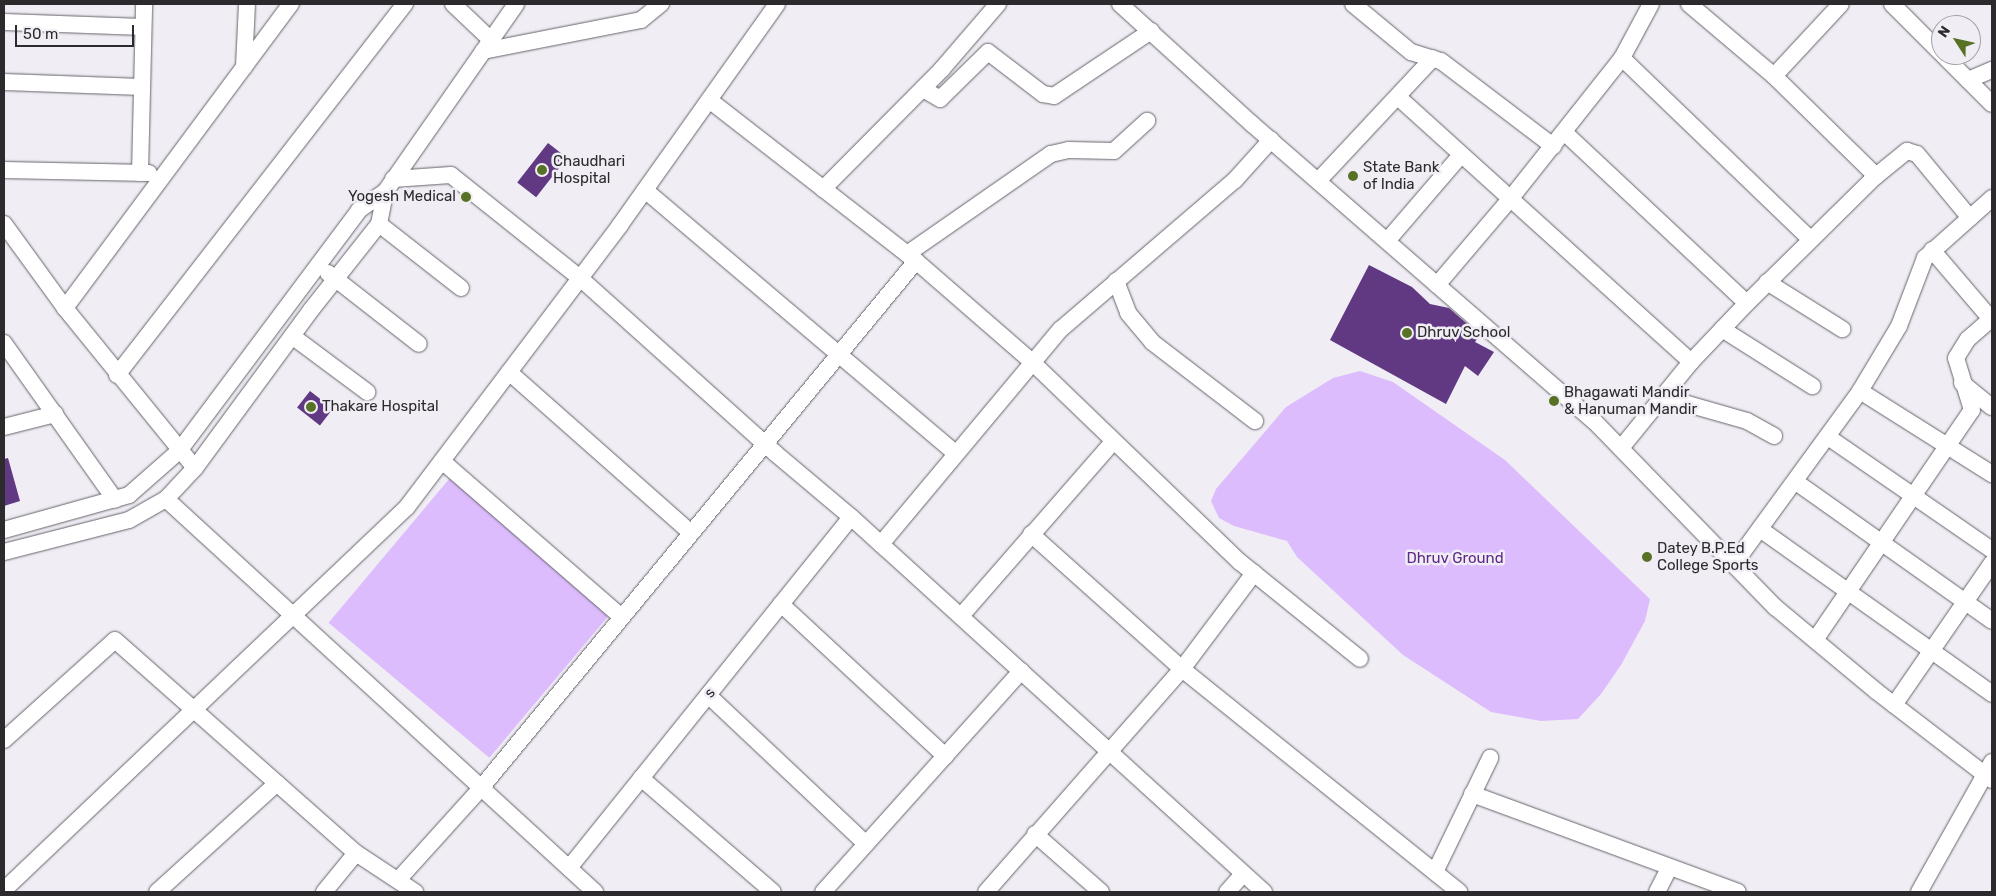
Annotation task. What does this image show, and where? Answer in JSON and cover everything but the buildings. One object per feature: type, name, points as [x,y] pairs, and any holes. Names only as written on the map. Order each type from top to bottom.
[{"type":"street","points":[[140,173],[144,4]]},
{"type":"street","points":[[244,67],[246,4]]},
{"type":"street","points":[[65,308],[291,4]]},
{"type":"street","points":[[118,375],[405,4]]},
{"type":"street","points":[[454,4],[487,45]]},
{"type":"street","points":[[4,530],[115,500],[137,490],[179,451],[358,210],[389,185],[516,4]]},
{"type":"street","points":[[487,45],[641,20],[660,4]]},
{"type":"street","points":[[4,890],[195,711],[407,507],[645,190],[777,4]]},
{"type":"street","points":[[823,189],[923,89],[998,4]]},
{"type":"street","points":[[1120,4],[1270,140],[1594,421],[1775,607],[1894,705],[1990,772],[1919,892]]},
{"type":"street","points":[[1353,4],[1411,52],[1441,61],[1553,146]]},
{"type":"street","points":[[1438,285],[1511,198],[1622,58],[1651,4]]},
{"type":"street","points":[[1688,4],[1774,76],[1876,176]]},
{"type":"street","points":[[1774,76],[1841,4]]},
{"type":"street","points":[[1892,4],[1931,43]]},
{"type":"street","points":[[4,22],[144,27]]},
{"type":"street","points":[[923,89],[940,99],[988,52],[1043,94],[1054,96],[1151,31]]},
{"type":"street","points":[[1318,181],[1398,97],[1432,58]]},
{"type":"street","points":[[1622,58],[1810,239]]},
{"type":"street","points":[[1953,65],[1992,104]]},
{"type":"street","points":[[1968,80],[1992,70]]},
{"type":"street","points":[[4,82],[142,87]]},
{"type":"street","points":[[1398,97],[1691,362]]},
{"type":"street","points":[[709,100],[912,258],[1032,362],[1113,442],[1254,573],[1360,659]]},
{"type":"street","points":[[398,880],[481,788],[620,616],[840,356],[912,258],[1051,154],[1069,150],[1114,151],[1147,121]]},
{"type":"street","points":[[1564,132],[1747,302]]},
{"type":"street","points":[[881,544],[955,453],[1061,329],[1235,180],[1270,140]]},
{"type":"street","points":[[1621,448],[1691,362],[1747,302],[1876,176],[1912,151],[1970,218]]},
{"type":"street","points":[[1387,241],[1461,155]]},
{"type":"street","points":[[4,170],[164,173]]},
{"type":"street","points":[[389,185],[450,175],[580,278],[765,444],[851,517],[1264,892]]},
{"type":"street","points":[[4,552],[129,520],[166,499],[195,468],[292,336],[379,224],[389,185]]},
{"type":"street","points":[[645,190],[955,453]]},
{"type":"street","points":[[1734,564],[1796,482],[1860,391],[1899,326],[1920,267],[1932,250],[1992,198]]},
{"type":"street","points":[[4,224],[65,308],[179,451],[195,468]]},
{"type":"street","points":[[379,224],[461,288]]},
{"type":"street","points":[[1815,640],[1972,410],[1962,383],[1956,358],[1960,349],[1992,318],[1932,250]]},
{"type":"street","points":[[318,265],[419,344]]},
{"type":"street","points":[[1116,281],[1128,313],[1152,342],[1255,421]]},
{"type":"street","points":[[1767,282],[1842,329]]},
{"type":"street","points":[[1722,329],[1812,386]]},
{"type":"street","points":[[292,336],[367,392]]},
{"type":"street","points":[[4,343],[115,500]]},
{"type":"street","points":[[508,372],[690,532]]},
{"type":"street","points":[[1962,383],[1992,407]]},
{"type":"street","points":[[1860,391],[1948,444],[1992,474]]},
{"type":"street","points":[[1663,397],[1747,421],[1774,436]]},
{"type":"street","points":[[4,427],[55,414]]},
{"type":"street","points":[[1828,438],[1914,494],[1992,550]]},
{"type":"street","points":[[961,616],[1113,442]]},
{"type":"street","points":[[442,461],[620,616]]},
{"type":"street","points":[[1796,482],[1964,604],[1992,621]]},
{"type":"street","points":[[166,499],[596,892]]},
{"type":"street","name":"s","points":[[569,868],[851,517]]},
{"type":"street","points":[[1760,529],[1931,653],[1992,694]]},
{"type":"street","points":[[1031,534],[1182,669],[1459,892]]},
{"type":"street","points":[[1894,705],[1992,563]]},
{"type":"street","points":[[986,892],[1182,669],[1254,573]]},
{"type":"street","points":[[781,604],[944,756]]},
{"type":"street","points":[[4,740],[115,640],[356,853],[415,892]]},
{"type":"street","points":[[823,892],[1021,671]]},
{"type":"street","points":[[708,695],[866,844]]},
{"type":"street","points":[[1435,872],[1490,758]]},
{"type":"street","points":[[641,778],[773,892]]},
{"type":"street","points":[[157,892],[277,783]]},
{"type":"street","points":[[1472,794],[1738,892]]},
{"type":"street","points":[[1035,834],[1100,892]]},
{"type":"street","points":[[324,892],[356,853]]},
{"type":"street","points":[[1657,892],[1669,868]]},
{"type":"street","points":[[1227,892],[1243,874]]},
{"type":"green space","name":"Dhruv Ground","points":[[1360,371],[1393,382],[1505,460],[1650,599],[1645,621],[1621,665],[1601,694],[1578,719],[1541,721],[1491,712],[1403,655],[1297,557],[1287,541],[1234,526],[1219,518],[1211,501],[1216,489],[1286,407],[1333,378]]},
{"type":"green space","points":[[450,478],[611,613],[489,758],[329,623]]},
{"type":"place","name":"Chaudhari Hospital","points":[[542,170]]},
{"type":"place","name":"State Bank of India","points":[[1353,176]]},
{"type":"place","name":"Yogesh Medical","points":[[466,197]]},
{"type":"place","name":"Dhruv School","points":[[1407,333]]},
{"type":"place","name":"Bhagawati Mandir & Hanuman Mandir","points":[[1554,401]]},
{"type":"place","name":"Thakare Hospital","points":[[311,407]]},
{"type":"place","name":"Datey B.P.Ed College Sports","points":[[1647,557]]}]
